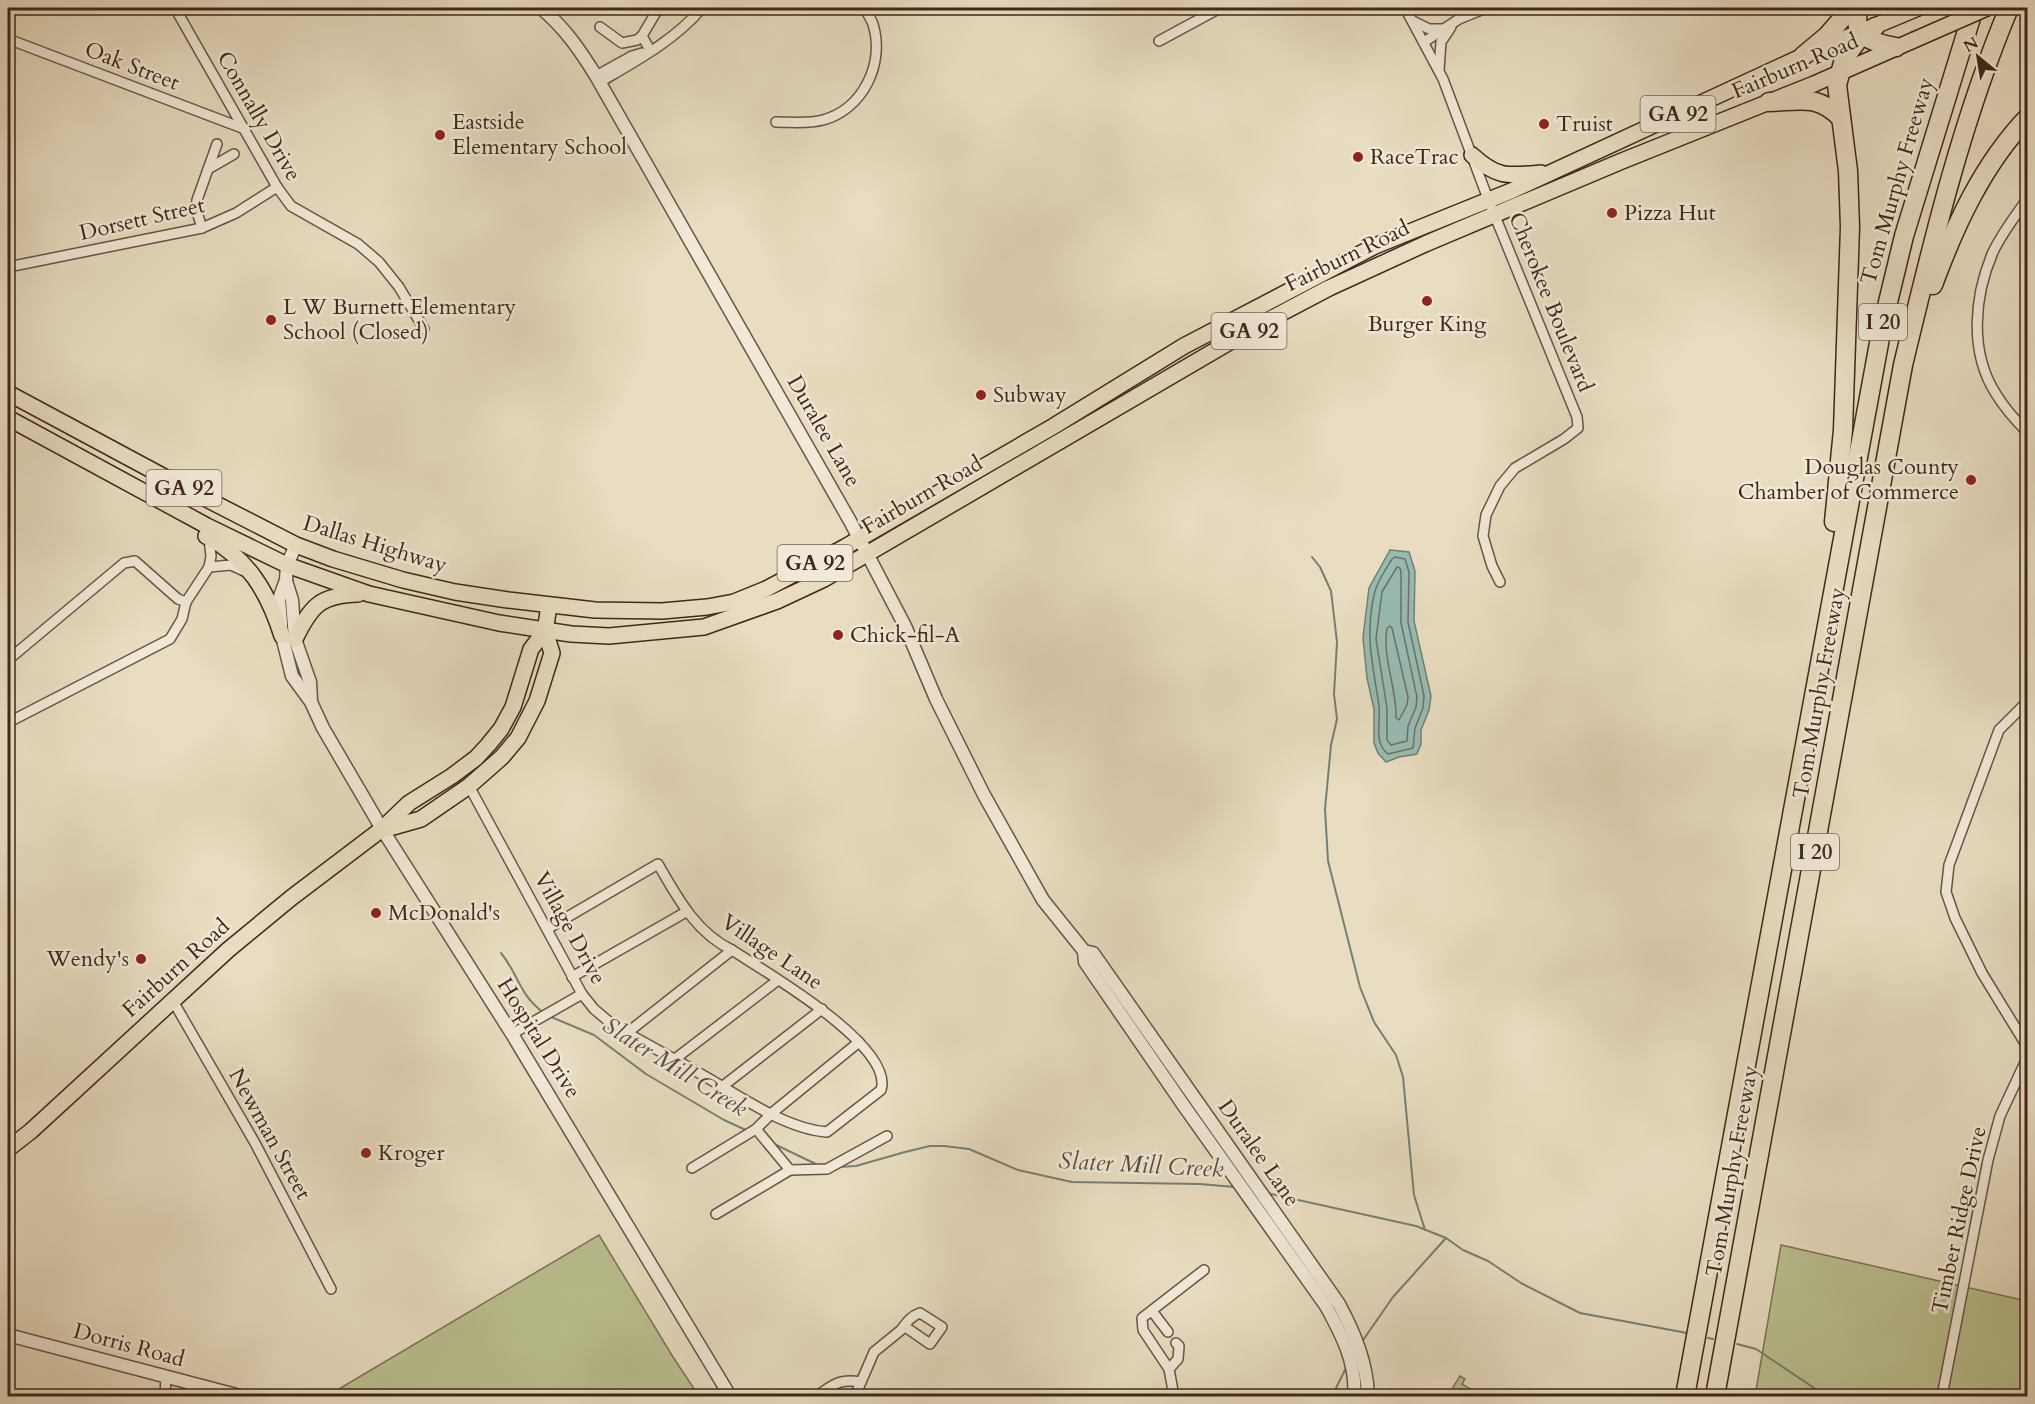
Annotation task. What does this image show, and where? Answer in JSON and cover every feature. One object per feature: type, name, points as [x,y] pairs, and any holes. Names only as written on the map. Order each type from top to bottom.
[{"type":"highway","points":[[1803,56],[1827,36],[1851,8]]},
{"type":"highway","points":[[1859,8],[1857,20],[1874,42],[1896,47]]},
{"type":"highway","name":"Tom Murphy Freeway","points":[[1685,1396],[1884,316],[1904,236],[1974,8]]},
{"type":"highway","name":"Tom Murphy Freeway","points":[[1715,1396],[1904,365],[1924,279],[1958,155],[2009,8]]},
{"type":"highway","points":[[1822,643],[1843,430],[1849,283],[1850,199],[1837,85],[1844,59],[1867,31]]},
{"type":"highway","points":[[1769,102],[1814,101],[1827,105],[1841,118]]},
{"type":"highway","points":[[1904,365],[1947,248],[1969,203],[1996,155],[2028,117]]},
{"type":"main road","name":"Fairburn Road","points":[[382,830],[421,819],[487,772],[513,745],[537,701],[552,653],[545,631],[549,606],[635,612],[707,607],[734,602],[766,589],[860,538],[1054,426],[1205,334],[1375,246],[1511,191],[1803,56],[1918,8]]},
{"type":"main road","name":"Fairburn Road","points":[[545,631],[609,636],[704,627],[793,594],[868,553],[1282,312],[1381,262],[1622,160],[1839,73],[1987,8]]},
{"type":"main road","points":[[1472,154],[1488,169],[1498,174],[1552,172]]},
{"type":"main road","name":"Dallas Highway","points":[[8,393],[184,488],[296,545],[333,560],[455,592],[549,606]]},
{"type":"main road","name":"Dallas Highway","points":[[8,418],[207,526],[286,573],[369,594],[545,631]]},
{"type":"main road","points":[[85,460],[126,494],[220,543],[241,560],[270,602],[289,637],[307,614],[325,600],[340,595],[369,594]]},
{"type":"main road","name":"Fairburn Road","points":[[8,1149],[31,1131],[227,951],[286,902],[382,830],[409,803],[476,758],[495,737],[513,707],[531,649],[545,631]]},
{"type":"street","name":"Connally Drive","points":[[175,8],[277,188],[291,206],[358,244],[379,262],[399,287],[424,329]]},
{"type":"street","name":"Duralee Lane","points":[[541,8],[555,19],[578,47],[598,79],[860,538],[905,626],[936,699],[984,795],[1043,900],[1084,951],[1085,962],[1326,1306],[1344,1339],[1354,1374],[1354,1396]]},
{"type":"street","points":[[598,79],[632,56],[650,50],[686,25],[702,8]]},
{"type":"street","points":[[776,122],[811,123],[825,120],[850,107],[871,80],[876,55],[873,25],[865,8]]},
{"type":"street","points":[[1159,41],[1220,8]]},
{"type":"street","name":"Cherokee Boulevard","points":[[1405,8],[1438,70],[1494,215],[1577,417],[1578,428],[1515,468],[1500,486],[1486,515],[1482,536],[1491,566],[1500,582]]},
{"type":"street","points":[[1424,42],[1459,19],[1486,8]]},
{"type":"street","points":[[600,27],[622,43],[637,40],[642,36],[655,14]]},
{"type":"street","points":[[1438,70],[1441,42],[1448,30],[1459,19]]},
{"type":"street","points":[[1413,21],[1429,29],[1444,29]]},
{"type":"street","points":[[642,36],[650,50]]},
{"type":"street","name":"Oak Street","points":[[8,39],[242,128]]},
{"type":"street","points":[[202,228],[196,209],[196,200],[218,144]]},
{"type":"street","points":[[208,169],[234,154]]},
{"type":"street","name":"Dorsett Street","points":[[8,267],[202,228],[228,217],[277,188]]},
{"type":"street","points":[[2028,198],[1994,250],[1983,280],[1978,306],[1977,335],[1983,364],[1994,392],[2028,433]]},
{"type":"street","points":[[8,716],[12,721],[170,639],[182,619],[186,602],[209,567],[211,556],[209,537]]},
{"type":"street","name":"Hospital Drive","points":[[296,545],[279,598],[289,637],[292,676],[311,702],[323,728],[382,830],[512,1034],[730,1396]]},
{"type":"street","points":[[8,660],[124,562],[135,561],[178,599],[186,602]]},
{"type":"street","points":[[209,567],[231,565],[252,574]]},
{"type":"street","points":[[2028,701],[1999,730],[1949,865],[1946,892],[1955,918],[1982,973],[2028,1048]]},
{"type":"street","name":"Village Drive","points":[[469,786],[582,994],[594,1009],[627,1033],[802,1128],[827,1132],[880,1090],[883,1082]]},
{"type":"street","name":"Village Lane","points":[[547,930],[658,864],[686,912],[719,943],[822,1009],[859,1042],[881,1073],[883,1082]]},
{"type":"street","points":[[572,976],[686,912]]},
{"type":"street","points":[[627,1033],[732,950]]},
{"type":"street","name":"Duralee Lane","points":[[1084,951],[1093,953],[1339,1304],[1354,1332],[1366,1371],[1368,1396]]},
{"type":"street","points":[[675,1059],[778,980]]},
{"type":"street","points":[[512,1034],[582,994]]},
{"type":"street","name":"Newman Street","points":[[173,1001],[255,1143],[331,1288]]},
{"type":"street","points":[[723,1086],[822,1009]]},
{"type":"street","points":[[692,1168],[756,1129],[772,1113],[859,1042]]},
{"type":"street","name":"Timber Ridge Drive","points":[[1942,1396],[1988,1160],[2000,1116],[2028,1056]]},
{"type":"street","points":[[756,1129],[790,1170]]},
{"type":"street","points":[[716,1214],[790,1170],[827,1169],[887,1136]]},
{"type":"street","points":[[1174,1396],[1169,1368],[1143,1330],[1142,1318],[1204,1270]]},
{"type":"street","points":[[1152,1311],[1168,1332]]},
{"type":"street","points":[[856,1396],[874,1352],[904,1326]]},
{"type":"street","name":"Dorris Road","points":[[8,1335],[240,1396]]},
{"type":"street","points":[[1169,1368],[1178,1359],[1179,1346],[1176,1343]]},
{"type":"street","points":[[165,1396],[166,1376]]},
{"type":"street","points":[[817,1396],[838,1381],[861,1382]]},
{"type":"green space","points":[[599,1235],[699,1396],[327,1396]]},
{"type":"green space","points":[[1781,1245],[2027,1301],[2027,1396],[1755,1396]]},
{"type":"green space","points":[[1460,1376],[1465,1379],[1462,1384],[1482,1396],[1456,1396],[1453,1387]]},
{"type":"water","points":[[1390,550],[1409,552],[1415,571],[1414,621],[1431,696],[1417,754],[1386,762],[1378,753],[1374,743],[1374,709],[1367,678],[1363,638],[1369,588]]},
{"type":"waterway","points":[[1312,557],[1320,567],[1331,591],[1337,642],[1334,694],[1337,719],[1331,745],[1325,809],[1328,861],[1360,987],[1374,1022],[1396,1055],[1403,1077],[1414,1195],[1425,1230]]},
{"type":"waterway","name":"Slater Mill Creek","points":[[501,953],[529,999],[544,1013]]},
{"type":"waterway","name":"Slater Mill Creek","points":[[549,1016],[594,1035],[646,1074],[724,1120],[748,1131]]},
{"type":"waterway","name":"Slater Mill Creek","points":[[772,1143],[818,1165]]},
{"type":"waterway","name":"Slater Mill Creek","points":[[838,1167],[856,1166],[930,1146],[944,1146],[969,1149],[1018,1170],[1072,1182],[1200,1184],[1235,1187]]},
{"type":"waterway","name":"Slater Mill Creek","points":[[1267,1193],[1416,1226],[1446,1238],[1463,1250],[1488,1261],[1521,1283],[1580,1313],[1687,1333]]},
{"type":"waterway","points":[[1361,1343],[1393,1297],[1446,1238]]},
{"type":"waterway","name":"Slater Mill Creek","points":[[1708,1338],[1713,1339]]},
{"type":"waterway","name":"Slater Mill Creek","points":[[1737,1344],[1756,1349],[1826,1396]]},
{"type":"waterway","points":[[1332,1396],[1347,1366]]},
{"type":"place","name":"Truist","points":[[1544,124]]},
{"type":"place","name":"Eastside Elementary School","points":[[440,135]]},
{"type":"place","name":"RaceTrac","points":[[1358,157]]},
{"type":"place","name":"Pizza Hut","points":[[1612,213]]},
{"type":"place","name":"Burger King","points":[[1427,301]]},
{"type":"place","name":"L W Burnett Elementary School (Closed)","points":[[271,320]]},
{"type":"place","name":"Subway","points":[[981,395]]},
{"type":"place","name":"Douglas County Chamber of Commerce","points":[[1971,480]]},
{"type":"place","name":"Chick-fil-A","points":[[838,635]]},
{"type":"place","name":"McDonald's","points":[[376,913]]},
{"type":"place","name":"Wendy's","points":[[141,959]]},
{"type":"place","name":"Kroger","points":[[366,1153]]}]
